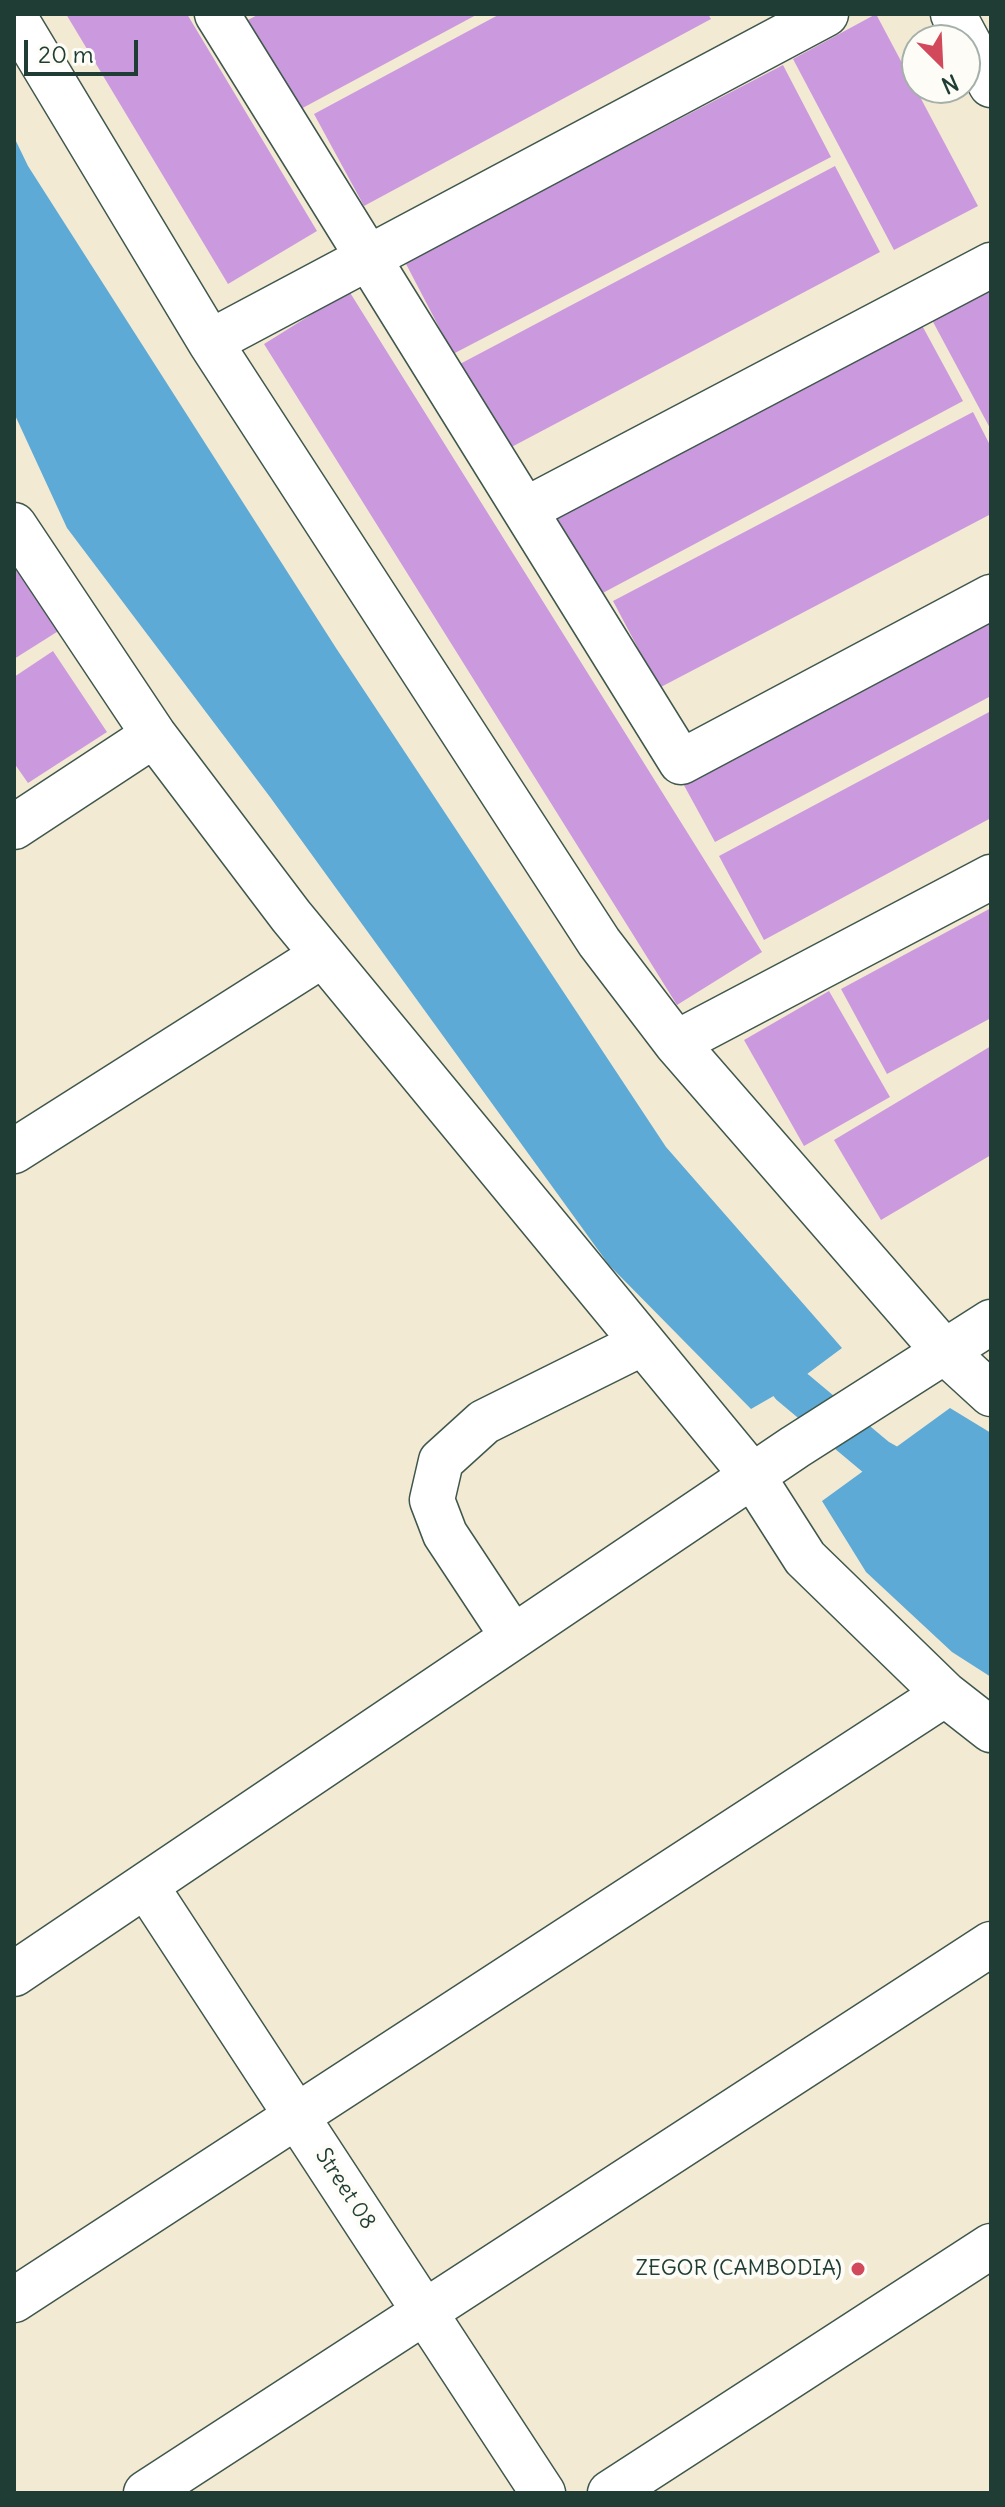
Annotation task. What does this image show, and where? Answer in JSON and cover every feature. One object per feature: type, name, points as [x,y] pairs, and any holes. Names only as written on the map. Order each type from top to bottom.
[{"type":"street","points":[[217,14],[681,762],[991,597]]},
{"type":"street","points":[[210,342],[826,14]]},
{"type":"street","points":[[953,14],[991,85]]},
{"type":"street","points":[[14,16],[210,342],[599,942],[676,1043],[944,1351],[991,1394]]},
{"type":"street","points":[[525,510],[991,265]]},
{"type":"street","points":[[14,525],[154,735],[323,955],[752,1475],[805,1558],[945,1694],[991,1730]]},
{"type":"street","points":[[14,827],[154,735]]},
{"type":"street","points":[[676,1043],[991,877]]},
{"type":"street","points":[[14,1151],[323,955]]},
{"type":"street","points":[[14,1974],[752,1475],[991,1322]]},
{"type":"street","points":[[513,1637],[445,1534],[432,1500],[441,1461],[484,1422],[643,1343]]},
{"type":"street","points":[[14,2300],[945,1694]]},
{"type":"street","name":"Street 08","points":[[146,1886],[543,2493]]},
{"type":"street","points":[[146,2493],[991,1944]]},
{"type":"street","points":[[610,2493],[991,2246]]},
{"type":"water","points":[[14,137],[28,166],[336,648],[666,1147],[842,1348],[791,1386],[751,1409],[609,1265],[270,797],[67,528],[14,413]]},
{"type":"water","points":[[950,1408],[991,1433],[991,1677],[952,1652],[866,1572],[822,1501]]},
{"type":"building","points":[[66,14],[187,14],[317,231],[228,284]]},
{"type":"building","points":[[259,14],[478,14],[297,111],[248,20]]},
{"type":"building","points":[[500,14],[708,14],[711,19],[364,206],[314,114]]},
{"type":"building","points":[[876,14],[901,61],[901,104],[924,104],[978,206],[894,250],[793,59]]},
{"type":"building","points":[[783,65],[831,157],[453,354],[405,262]]},
{"type":"building","points":[[835,166],[880,252],[504,451],[458,365]]},
{"type":"building","points":[[991,288],[991,430],[932,320]]},
{"type":"building","points":[[349,291],[762,952],[677,1005],[264,344]]},
{"type":"building","points":[[918,318],[963,401],[599,595],[554,512]]},
{"type":"building","points":[[973,412],[991,447],[991,514],[659,688],[613,601]]},
{"type":"building","points":[[14,558],[60,630],[14,659]]},
{"type":"building","points":[[991,613],[991,696],[715,842],[680,778]]},
{"type":"building","points":[[53,651],[107,732],[28,783],[14,763],[14,677]]},
{"type":"building","points":[[991,711],[991,818],[764,940],[719,856]]},
{"type":"building","points":[[991,908],[991,1018],[887,1074],[841,989]]},
{"type":"building","points":[[829,991],[890,1097],[804,1146],[744,1040]]},
{"type":"building","points":[[991,1046],[991,1155],[881,1220],[834,1140]]},
{"type":"waterway","points":[[760,1344],[791,1386],[877,1458],[991,1523]]},
{"type":"place","name":"ZEGOR (CAMBODIA)","points":[[858,2269]]}]
